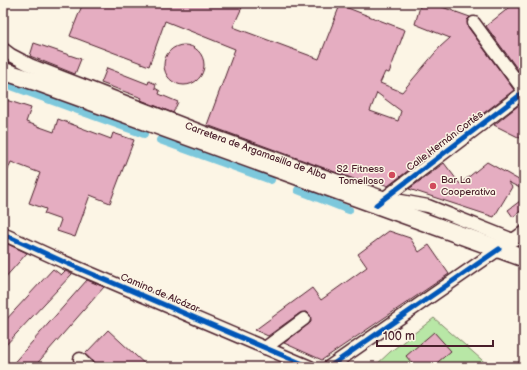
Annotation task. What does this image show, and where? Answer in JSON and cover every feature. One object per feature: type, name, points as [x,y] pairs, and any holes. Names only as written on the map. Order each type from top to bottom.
[{"type":"highway","points":[[3,61],[40,83]]},
{"type":"highway","points":[[3,71],[40,83]]},
{"type":"highway","name":"Carretera de Argamasilla de Alba","points":[[40,83],[381,201],[499,250],[523,257]]},
{"type":"street","name":"Calle Hernán Cortés","points":[[381,201],[524,91],[474,23]]},
{"type":"street","name":"Carretera de Argamasilla de Alba","points":[[3,49],[30,65],[381,201],[428,206],[513,240],[524,232]]},
{"type":"street","name":"Camino de Alcázar","points":[[3,234],[64,262],[310,367]]},
{"type":"street","points":[[329,367],[499,250]]},
{"type":"street","points":[[265,348],[304,319]]},
{"type":"green space","points":[[434,318],[490,367],[374,367],[390,352]]},
{"type":"building","points":[[83,3],[244,3],[233,27],[319,59],[340,5],[405,30],[389,73],[385,72],[380,83],[402,92],[440,47],[450,38],[415,24],[421,3],[431,3],[470,17],[467,20],[468,27],[514,90],[388,186],[375,181],[373,186],[207,125],[235,49],[165,21],[149,66],[70,36]],"holes":[[[377,93],[401,111],[398,121],[370,111]]]},
{"type":"building","points":[[515,3],[524,3],[524,78],[486,26]]},
{"type":"building","points":[[34,43],[81,59],[75,74],[30,56]]},
{"type":"building","points":[[180,45],[188,45],[195,48],[201,54],[204,65],[201,76],[195,82],[188,85],[180,85],[173,82],[167,76],[164,69],[164,61],[167,54],[173,48]]},
{"type":"building","points":[[107,68],[148,84],[149,81],[156,84],[155,88],[160,91],[159,94],[178,102],[173,113],[141,100],[142,98],[101,83]]},
{"type":"building","points":[[3,99],[31,108],[26,122],[54,132],[58,119],[111,139],[113,133],[134,140],[110,203],[90,195],[75,237],[57,231],[61,220],[44,214],[46,209],[29,203],[40,173],[11,162],[3,182]]},
{"type":"building","points":[[524,101],[524,140],[494,125]]},
{"type":"building","points":[[487,162],[524,183],[524,190],[508,182],[512,187],[494,217],[409,189],[444,163],[460,184]]},
{"type":"building","points":[[524,198],[524,208],[513,217],[508,210]]},
{"type":"building","points":[[389,231],[410,238],[419,252],[429,245],[449,274],[322,360],[284,343],[311,322],[310,315],[307,312],[300,313],[268,336],[255,330],[312,288],[321,300],[367,267],[358,254]]},
{"type":"building","points":[[3,242],[27,253],[3,280]]},
{"type":"building","points":[[53,269],[61,275],[65,271],[72,274],[3,348],[3,323]]},
{"type":"building","points":[[87,280],[104,287],[34,367],[10,367]]},
{"type":"building","points":[[108,330],[148,367],[99,367],[85,354]]},
{"type":"building","points":[[434,332],[451,351],[432,367],[415,367],[406,356]]},
{"type":"waterway","points":[[3,83],[144,134]]},
{"type":"waterway","points":[[160,140],[271,180]]},
{"type":"waterway","points":[[298,190],[349,210]]},
{"type":"cycle path","points":[[376,205],[524,92]]},
{"type":"cycle path","points":[[3,234],[64,262],[310,367]]},
{"type":"cycle path","points":[[329,367],[499,249]]},
{"type":"place","name":"S2 Fitness Tomelloso","points":[[392,175]]},
{"type":"place","name":"Bar La Cooperativa","points":[[433,186]]}]
